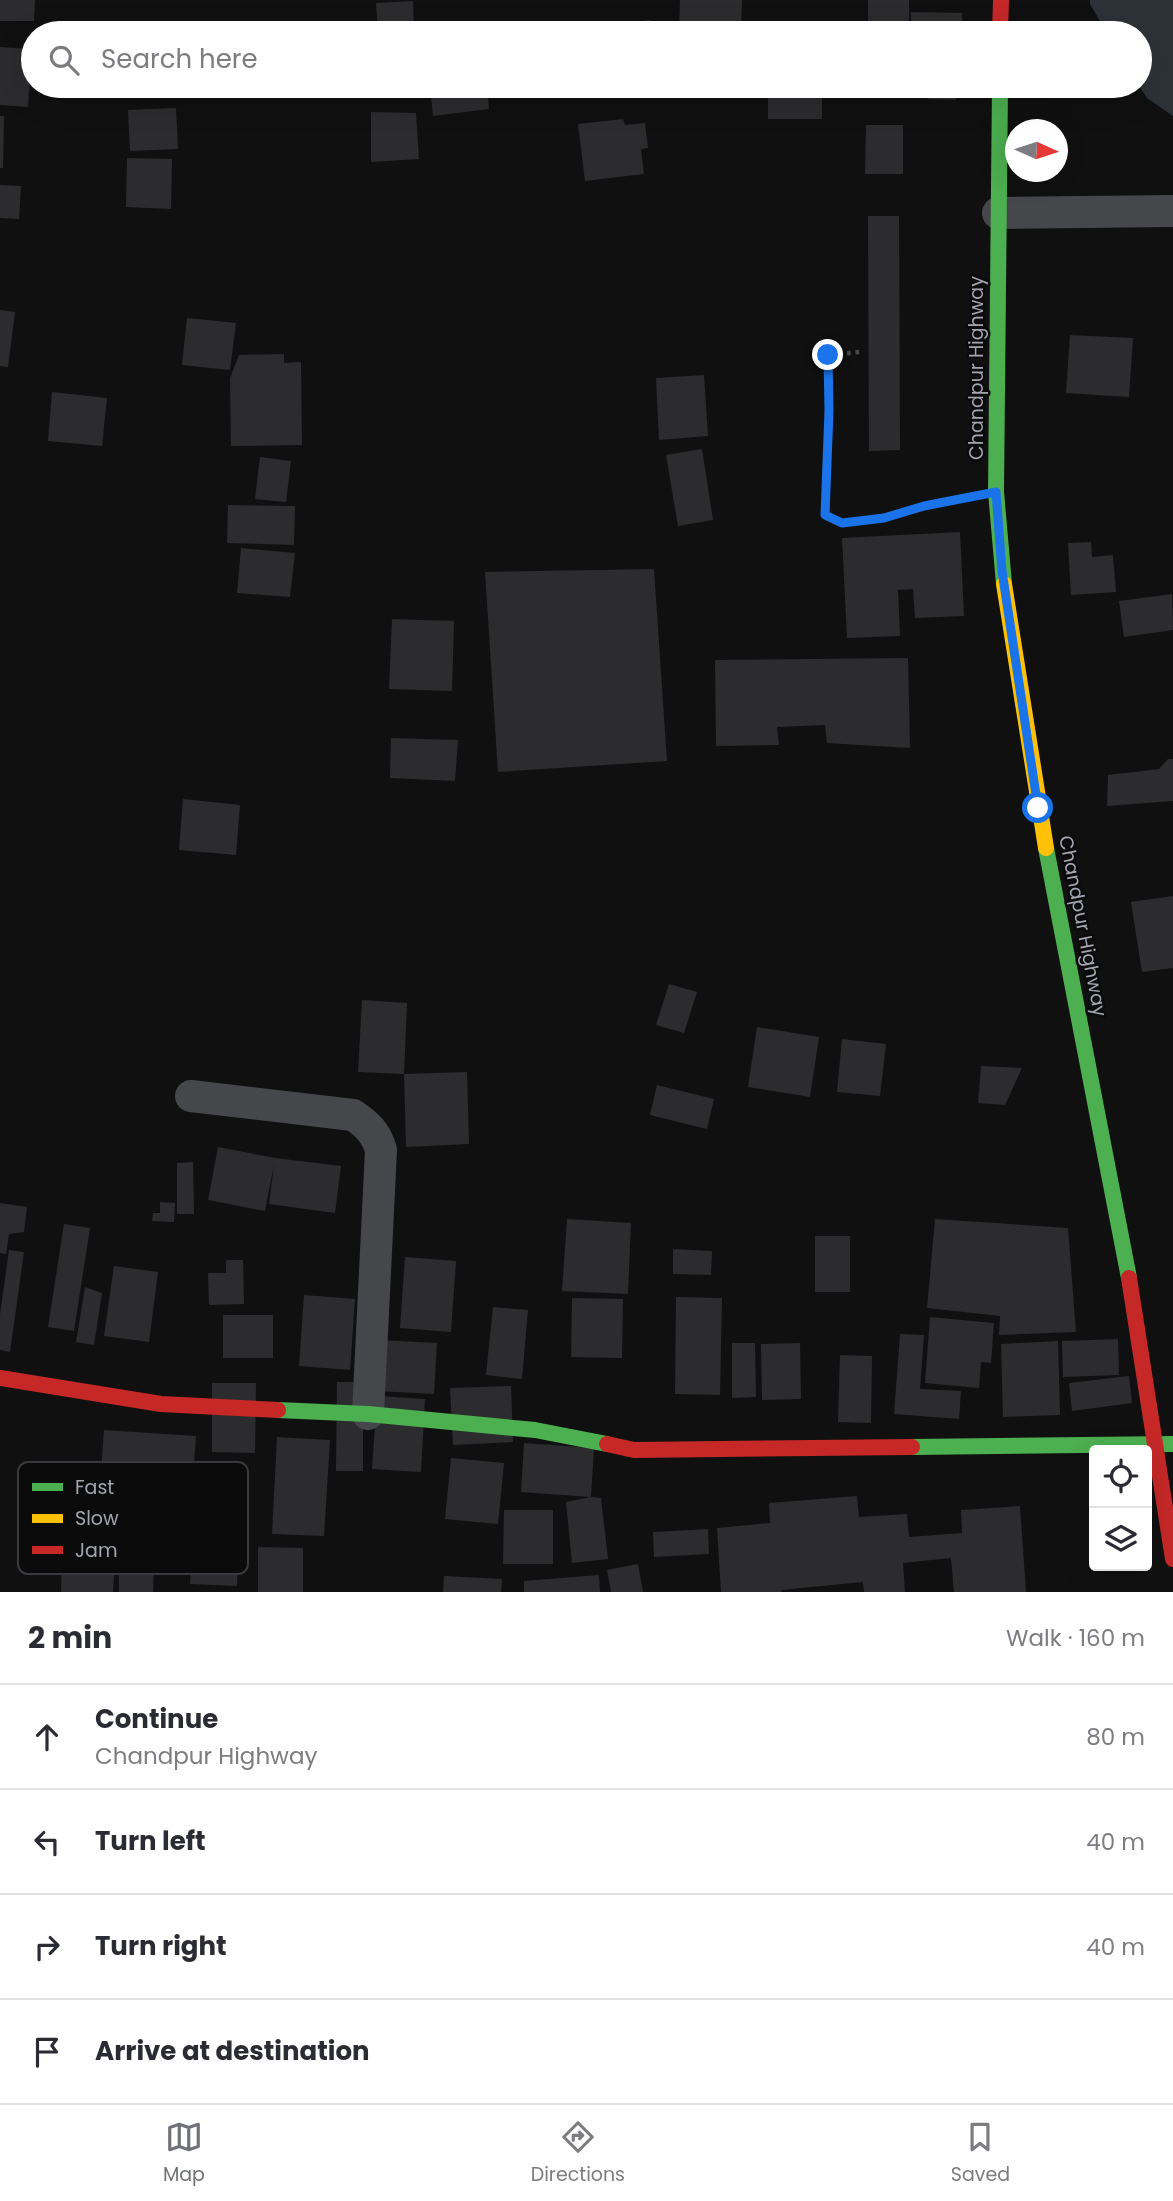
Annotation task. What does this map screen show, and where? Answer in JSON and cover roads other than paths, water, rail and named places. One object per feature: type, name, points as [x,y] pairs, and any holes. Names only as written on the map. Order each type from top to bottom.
[{"type":"main road","points":[[1000,0],[1000,21]]},
{"type":"main road","name":"Chandpur Highway","points":[[1000,98],[996,492],[1002,571],[1038,808],[1165,1444],[1173,1559]]},
{"type":"main road","points":[[0,1378],[161,1404],[368,1414],[535,1430],[634,1450],[1165,1444]]},
{"type":"street","points":[[999,213],[1173,211]]},
{"type":"street","points":[[191,1096],[353,1115],[368,1125],[378,1138],[381,1150],[368,1414]]}]
